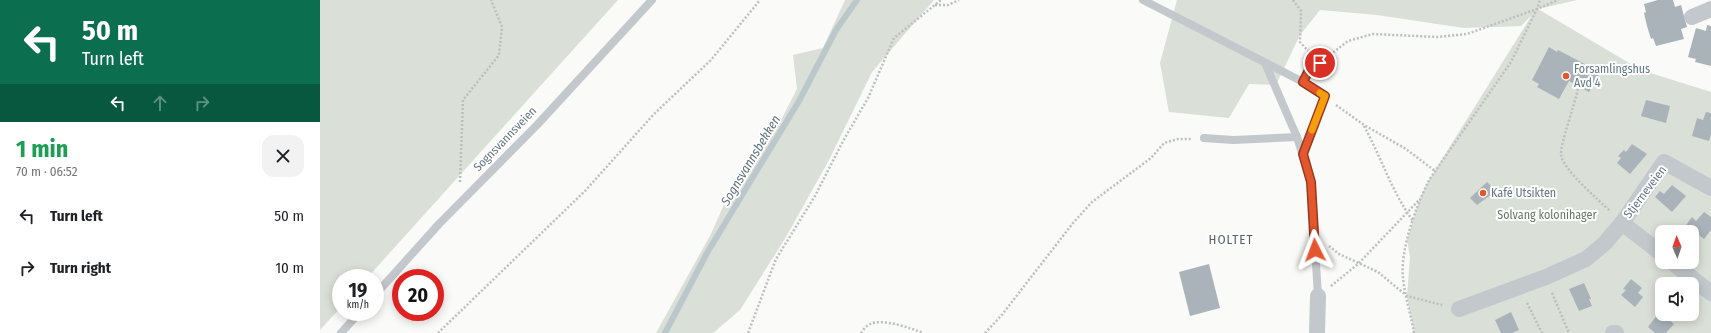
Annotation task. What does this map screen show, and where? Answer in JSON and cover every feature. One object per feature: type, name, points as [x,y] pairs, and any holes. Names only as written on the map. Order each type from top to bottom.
[{"type":"street","points":[[1692,17],[1711,9]]},
{"type":"street","name":"Stjerneveien","points":[[1622,222],[1664,162],[1711,188]]},
{"type":"street","points":[[1459,309],[1546,277],[1586,259],[1605,243],[1622,222],[1655,248]]},
{"type":"street","points":[[1681,269],[1711,293]]},
{"type":"street","points":[[1317,333],[1318,296]]},
{"type":"lane","name":"Sognsvannsveien","points":[[384,285],[460,202],[537,125],[652,0]]},
{"type":"lane","points":[[1143,0],[1303,82],[1325,96],[1303,154]]},
{"type":"lane","points":[[1265,62],[1297,136],[1311,182],[1318,296]]},
{"type":"lane","points":[[1303,82],[1308,72],[1320,63]]},
{"type":"lane","points":[[1204,138],[1233,140],[1297,136]]},
{"type":"lane","points":[[341,333],[352,321]]},
{"type":"lane","points":[[1312,333],[1317,333]]},
{"type":"path","points":[[460,202],[463,100],[499,55],[502,27],[491,0]]},
{"type":"path","points":[[438,333],[585,191],[654,114],[711,60],[760,0]]},
{"type":"path","points":[[748,333],[776,259],[815,196],[842,143],[868,98],[894,38],[941,0]]},
{"type":"path","points":[[934,5],[948,5],[959,0]]},
{"type":"path","points":[[1293,0],[1301,11],[1300,42],[1320,63],[1348,41],[1372,34],[1437,37],[1468,34],[1558,0]]},
{"type":"path","points":[[1414,333],[1403,278],[1404,256],[1420,198],[1435,171],[1510,62],[1537,9],[1540,0]]},
{"type":"path","points":[[1578,89],[1562,146],[1561,156],[1569,170],[1622,222]]},
{"type":"path","points":[[1325,96],[1346,113],[1406,149],[1435,171]]},
{"type":"path","points":[[1364,125],[1407,212],[1413,221]]},
{"type":"path","points":[[985,333],[1001,316],[1092,202],[1151,158],[1164,143],[1178,139],[1204,138]]},
{"type":"path","points":[[1318,296],[1358,264],[1420,198]]},
{"type":"path","points":[[1315,235],[1339,254],[1378,272],[1407,296],[1459,309]]},
{"type":"path","points":[[1546,277],[1569,333]]},
{"type":"path","points":[[1519,286],[1542,333]]},
{"type":"path","points":[[861,333],[869,324],[876,323],[895,324],[923,333]]},
{"type":"green space","points":[[320,0],[618,0],[375,269],[332,269],[332,317],[320,330]]},
{"type":"green space","points":[[845,0],[934,0],[872,72],[829,160],[786,237],[740,310],[713,333],[656,333],[711,234],[729,193],[782,118],[797,89],[793,55],[823,48]]},
{"type":"green space","name":"Solvang kolonihager","points":[[1177,0],[1577,0],[1538,9],[1641,70],[1711,92],[1711,333],[1414,333],[1407,296],[1410,257],[1407,240],[1420,198],[1429,180],[1532,15],[1521,26],[1464,28],[1377,15],[1320,10],[1300,35],[1276,85],[1249,84],[1229,118],[1169,112],[1160,63]]},
{"type":"building","points":[[1658,0],[1673,0],[1675,7],[1681,5],[1687,27],[1681,29],[1684,39],[1656,46],[1653,38],[1651,39],[1644,13],[1646,12],[1644,4]]},
{"type":"building","points":[[1707,25],[1711,26],[1711,66],[1695,62],[1696,59],[1688,57],[1696,28],[1706,31]]},
{"type":"building","name":"Forsamlingshus Avd 4","points":[[1549,47],[1557,52],[1558,50],[1600,72],[1589,92],[1569,81],[1559,99],[1537,87],[1539,84],[1532,80]]},
{"type":"building","points":[[1646,100],[1670,106],[1666,123],[1641,116]]},
{"type":"building","points":[[1706,112],[1711,113],[1711,134],[1709,141],[1692,136],[1697,118],[1703,120]]},
{"type":"building","points":[[1632,144],[1647,154],[1630,174],[1617,163],[1621,158],[1618,156],[1624,150],[1626,152]]},
{"type":"building","name":"Kafé Utsikten","points":[[1487,182],[1494,189],[1490,192],[1492,194],[1477,205],[1470,198]]},
{"type":"building","points":[[1672,185],[1686,196],[1672,212],[1655,197],[1660,191],[1664,194]]},
{"type":"building","points":[[1704,212],[1711,217],[1711,230],[1704,239],[1699,235],[1699,225],[1686,225],[1692,217],[1696,221]]},
{"type":"building","points":[[1209,264],[1220,308],[1190,316],[1179,272]]},
{"type":"building","points":[[1631,279],[1642,288],[1638,293],[1643,297],[1635,307],[1621,295],[1626,290],[1623,289]]},
{"type":"building","points":[[1584,283],[1591,299],[1589,299],[1592,306],[1579,311],[1569,289]]},
{"type":"building","points":[[1511,312],[1519,330],[1512,333],[1501,333],[1495,320]]},
{"type":"building","points":[[1655,318],[1655,321],[1670,321],[1674,324],[1666,333],[1655,333],[1648,327]]},
{"type":"waterway","name":"Sognsvannsbekken","points":[[665,333],[707,253],[799,101],[836,30],[857,0]]},
{"type":"slow traffic","points":[[1312,130],[1325,96],[1320,93]]},
{"type":"place","name":"Forsamlingshus Avd 4","points":[[1566,76]]},
{"type":"place","name":"Kafé Utsikten","points":[[1483,193]]},
{"type":"district","name":"HOLTET","points":[[1231,239]]},
{"type":"route","points":[[1315,250],[1311,182],[1303,154],[1325,96],[1303,82],[1308,72],[1320,63]]}]
